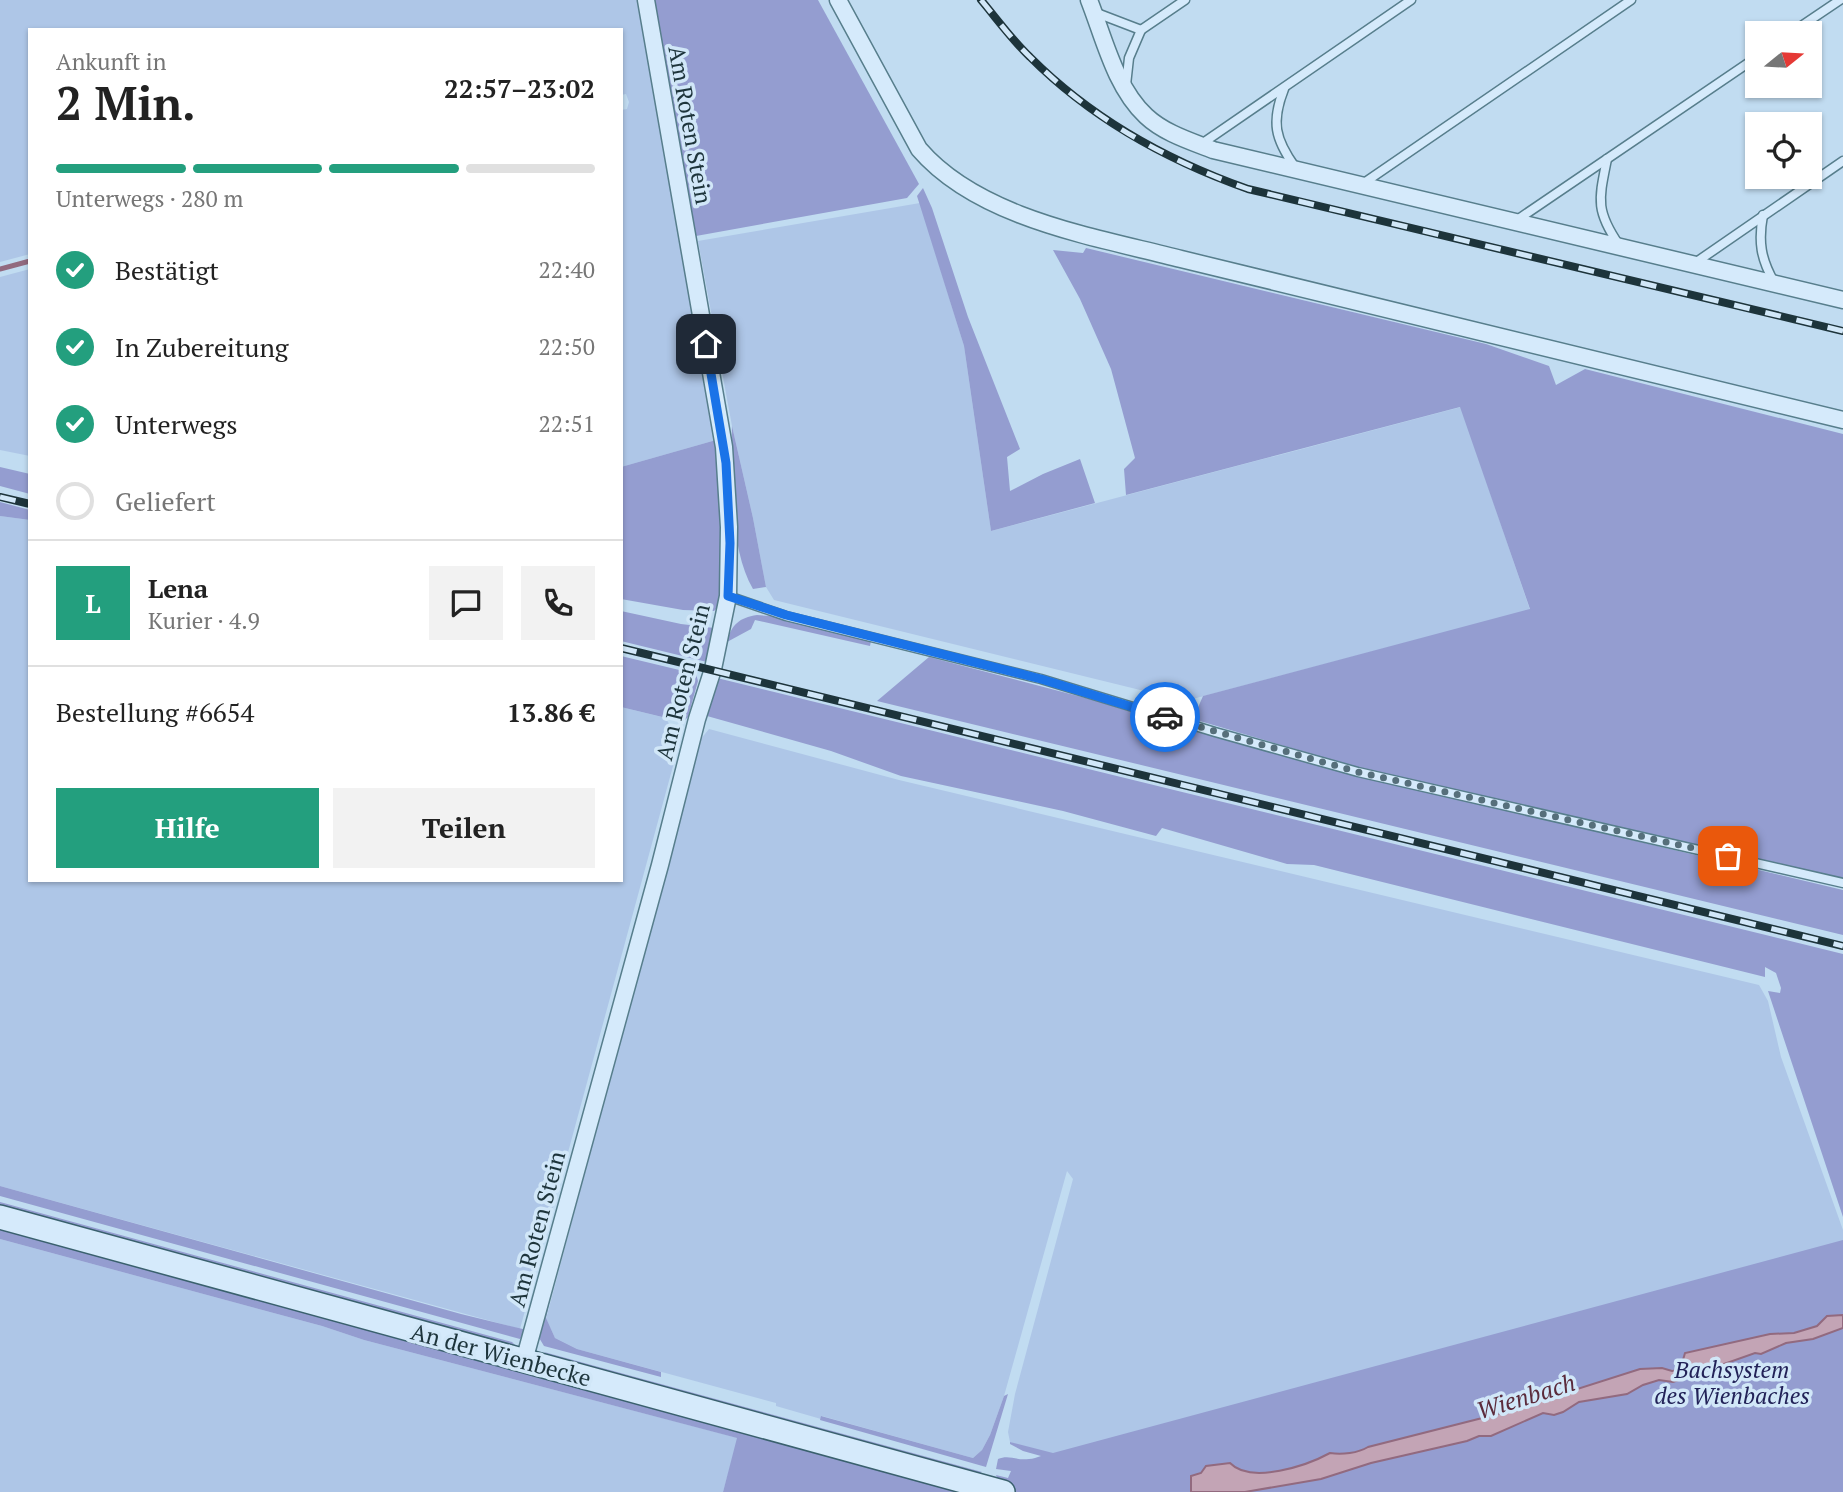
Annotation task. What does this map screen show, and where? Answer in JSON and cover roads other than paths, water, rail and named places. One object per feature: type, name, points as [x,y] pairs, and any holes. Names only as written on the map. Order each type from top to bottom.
[{"type":"street","name":"Am Roten Stein","points":[[524,1361],[660,865],[697,719],[713,669],[728,596],[729,527],[724,447],[646,0]]},
{"type":"street","points":[[838,0],[919,149],[938,168],[1000,207],[1064,228],[1181,259],[1843,420]]},
{"type":"street","points":[[1091,6],[1125,88],[1146,116],[1165,129],[1200,145],[1843,300]]},
{"type":"street","name":"An der Wienbecke","points":[[0,1217],[1003,1492]]},
{"type":"lane","points":[[1125,88],[1129,58],[1141,30],[1185,0]]},
{"type":"lane","points":[[1200,145],[1411,0]]},
{"type":"lane","points":[[1361,185],[1630,0]]},
{"type":"lane","points":[[1809,21],[1840,0]]},
{"type":"lane","points":[[1091,6],[1141,30]]},
{"type":"lane","points":[[1515,222],[1745,65]]},
{"type":"lane","points":[[1285,87],[1276,108],[1276,128],[1281,148],[1297,170]]},
{"type":"lane","points":[[1606,159],[1600,208],[1606,227],[1620,247]]},
{"type":"lane","points":[[1692,264],[1843,161]]},
{"type":"lane","points":[[1763,215],[1760,248],[1764,263],[1776,284]]},
{"type":"lane","points":[[728,596],[786,615],[1041,679],[1358,772],[1843,883]]},
{"type":"waterway","points":[[0,269],[28,262]]},
{"type":"railway","points":[[981,0],[1023,50],[1079,100],[1159,151],[1218,178],[1248,189],[1843,331]]},
{"type":"railway","points":[[0,497],[28,504]]},
{"type":"railway","points":[[623,648],[1843,946]]},
{"type":"park label","name":"Bachsystem des Wienbaches","points":[[1732,1383]]},
{"type":"water label","name":"Wienbach","points":[[1526,1397]]}]
